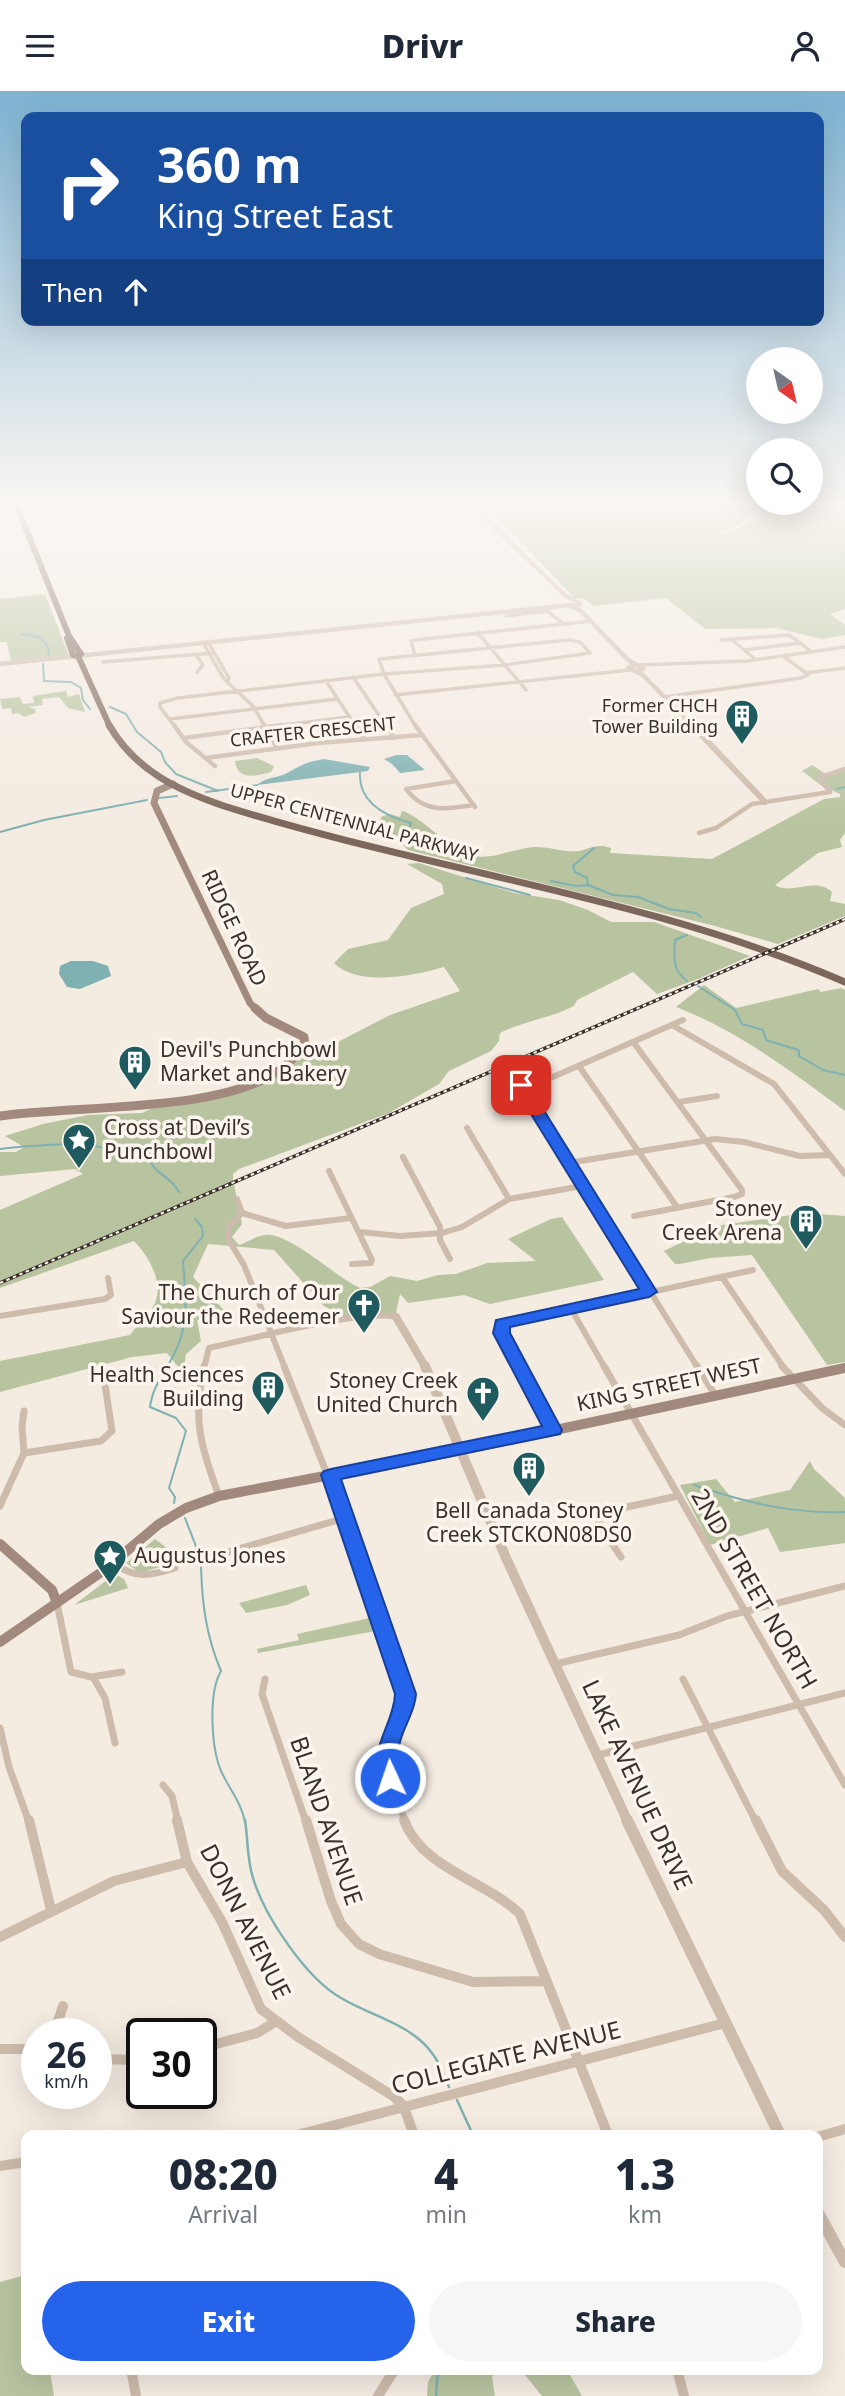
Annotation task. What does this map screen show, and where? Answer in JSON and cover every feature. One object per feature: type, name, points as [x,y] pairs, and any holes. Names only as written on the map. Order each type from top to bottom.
[{"type":"main road","name":"UPPER CENTENNIAL PARKWAY","points":[[59,612],[73,655],[78,656],[104,715],[121,744],[149,769],[173,785],[218,805],[262,818],[648,914],[766,949],[845,982]]},
{"type":"main road","name":"RIDGE ROAD","points":[[0,1116],[204,1098],[279,1070],[293,1061],[305,1047],[304,1037],[266,1018],[250,1003],[154,803],[157,791],[173,785]]},
{"type":"main road","name":"KING STREET WEST","points":[[0,1642],[113,1563],[159,1524],[186,1508],[219,1496],[460,1450],[845,1368]]},
{"type":"main road","points":[[0,1544],[52,1590],[57,1603]]},
{"type":"street","points":[[0,664],[493,612]]},
{"type":"street","points":[[506,616],[542,612]]},
{"type":"street","points":[[548,612],[564,624]]},
{"type":"street","points":[[583,612],[765,802]]},
{"type":"street","points":[[415,656],[411,641],[415,640],[591,621]]},
{"type":"street","points":[[498,624],[503,630]]},
{"type":"street","points":[[478,633],[526,689]]},
{"type":"street","points":[[721,640],[789,635],[812,652]]},
{"type":"street","points":[[761,636],[774,646]]},
{"type":"street","points":[[731,639],[755,659]]},
{"type":"street","points":[[337,699],[170,719],[160,708],[160,703],[164,701],[235,691],[384,674],[505,665],[590,653],[580,642],[574,640],[379,659],[384,674],[396,695],[474,806],[428,809],[415,802],[406,789],[456,781]]},
{"type":"street","points":[[206,642],[235,691],[256,709],[277,748]]},
{"type":"street","points":[[744,650],[800,643]]},
{"type":"street","points":[[396,695],[654,665],[755,659],[845,647]]},
{"type":"street","points":[[103,662],[212,653]]},
{"type":"street","points":[[196,655],[203,665],[197,672]]},
{"type":"street","points":[[783,656],[806,673],[845,668]]},
{"type":"street","points":[[664,697],[801,678],[807,675],[806,673]]},
{"type":"street","points":[[353,677],[394,738]]},
{"type":"street","points":[[326,681],[364,739]]},
{"type":"street","points":[[183,738],[349,717]]},
{"type":"street","name":"CRAFTER CRESCENT","points":[[170,719],[183,738],[215,766]]},
{"type":"street","name":"CRAFTER CRESCENT","points":[[206,758],[277,748],[422,735]]},
{"type":"street","points":[[699,833],[714,831],[741,809],[765,802],[830,792],[819,778],[845,769]]},
{"type":"street","points":[[683,1020],[634,1043],[522,1088],[715,1395]]},
{"type":"street","points":[[672,1025],[774,1083],[845,1174]]},
{"type":"street","points":[[634,1043],[742,1190],[741,1194],[634,1216]]},
{"type":"street","points":[[579,1066],[677,1207]]},
{"type":"street","points":[[679,1102],[717,1096]]},
{"type":"street","points":[[467,1128],[509,1199]]},
{"type":"street","points":[[568,1163],[704,1140],[739,1140],[792,1156],[830,1155]]},
{"type":"street","points":[[403,1157],[442,1233],[440,1240],[450,1259]]},
{"type":"street","points":[[328,1171],[360,1232],[372,1262],[352,1264]]},
{"type":"street","points":[[360,1232],[400,1236],[442,1233],[461,1227],[509,1199],[582,1186]]},
{"type":"street","points":[[237,1199],[242,1213]]},
{"type":"street","points":[[242,1213],[285,1226],[351,1218]]},
{"type":"street","points":[[242,1213],[235,1218],[226,1236],[244,1265],[324,1469],[331,1475],[405,1694],[405,1704],[389,1743],[387,1758],[390,1778],[408,1828],[414,1841],[433,1856],[509,1902],[520,1914],[606,2130]]},
{"type":"street","points":[[553,1430],[500,1328],[502,1324],[570,1307],[753,1270]]},
{"type":"street","points":[[722,1277],[794,1379],[802,1384],[822,1411],[845,1425]]},
{"type":"street","points":[[0,1317],[105,1299],[111,1295],[108,1278]]},
{"type":"street","name":"2ND STREET NORTH","points":[[570,1307],[845,1785]]},
{"type":"street","points":[[219,1496],[202,1452],[199,1434],[200,1391],[209,1348],[357,1317],[386,1314],[396,1317]]},
{"type":"street","name":"LAKE AVENUE DRIVE","points":[[396,1317],[412,1342],[555,1664],[778,2130]]},
{"type":"street","points":[[24,1453],[102,1441],[108,1437],[112,1431],[106,1404],[106,1371]]},
{"type":"street","points":[[0,1506],[24,1453],[24,1431],[20,1420],[24,1411]]},
{"type":"street","points":[[621,1557],[599,1524],[599,1513],[678,1496]]},
{"type":"street","points":[[204,1559],[345,1518]]},
{"type":"street","points":[[113,1563],[129,1575],[137,1577],[175,1568]]},
{"type":"street","points":[[555,1664],[679,1635],[744,1612],[845,1586]]},
{"type":"street","points":[[57,1603],[71,1672],[97,1680],[110,1708],[115,1743]]},
{"type":"street","points":[[91,1677],[122,1672]]},
{"type":"street","name":"BLAND AVENUE","points":[[265,1679],[262,1694],[292,1775],[331,1901],[341,1924],[359,1944],[379,1954],[473,1982],[546,1981]]},
{"type":"street","points":[[683,1679],[782,1871],[830,1913],[845,1937]]},
{"type":"street","points":[[598,1755],[845,1693]]},
{"type":"street","points":[[0,1728],[9,1767],[34,1834],[46,1898],[51,1910]]},
{"type":"street","name":"DONN AVENUE","points":[[163,1784],[172,1796],[187,1862],[222,1922],[261,2009],[275,2022],[393,2096],[403,2105]]},
{"type":"street","points":[[0,1937],[51,1910],[133,1874],[187,1862]]},
{"type":"street","points":[[59,2018],[63,2006]]},
{"type":"street","points":[[217,2044],[257,2033],[275,2022]]},
{"type":"street","name":"COLLEGIATE AVENUE","points":[[315,2130],[726,2023]]},
{"type":"street","points":[[0,2049],[21,2049]]},
{"type":"street","points":[[403,2105],[412,2130]]},
{"type":"street","points":[[823,2135],[845,2129]]},
{"type":"street","points":[[0,2166],[21,2163]]},
{"type":"street","points":[[823,2222],[845,2262]]},
{"type":"street","points":[[132,2375],[136,2396]]},
{"type":"street","points":[[377,2396],[391,2375]]},
{"type":"street","points":[[679,2375],[684,2396]]},
{"type":"green space","points":[[0,612],[52,612],[69,656],[11,662],[7,642],[0,642]]},
{"type":"green space","points":[[683,612],[837,612],[830,614],[845,625],[845,635],[821,639],[776,628],[705,629]]},
{"type":"green space","points":[[66,691],[68,697],[79,694],[85,712],[68,708],[59,697],[42,699],[43,705],[28,707],[35,709],[36,713],[24,717],[18,713],[12,714],[11,708],[2,709],[0,699],[20,697],[23,704],[34,703],[33,696]]},
{"type":"green space","points":[[257,758],[274,766],[271,772],[248,775],[239,772],[235,761]]},
{"type":"green space","points":[[812,765],[824,773],[845,771],[845,833],[840,840],[842,847],[818,853],[775,885],[782,888],[825,888],[832,892],[830,901],[845,904],[845,916],[778,944],[408,850],[380,823],[381,817],[389,814],[400,817],[402,811],[407,812],[453,850],[485,857],[534,847],[579,851],[602,846],[611,848],[610,853],[712,859],[824,799],[840,797],[840,794],[822,786],[802,771]]},
{"type":"green space","points":[[419,863],[514,893],[559,900],[611,922],[654,922],[750,956],[657,994],[633,972],[577,1000],[574,1006],[500,1033],[499,1041],[491,1051],[449,1071],[439,1084],[389,1113],[239,1169],[233,1174],[233,1179],[242,1224],[232,1237],[239,1245],[265,1235],[275,1236],[300,1248],[360,1288],[370,1287],[390,1276],[417,1281],[438,1275],[456,1274],[487,1263],[536,1261],[508,1239],[551,1219],[562,1217],[604,1280],[490,1304],[464,1295],[408,1303],[400,1294],[396,1313],[353,1321],[324,1306],[274,1250],[208,1244],[193,1277],[224,1310],[215,1318],[197,1320],[201,1341],[186,1354],[183,1373],[167,1353],[132,1357],[0,1392],[0,1361],[130,1335],[153,1307],[157,1295],[153,1269],[134,1241],[0,1288],[0,1210],[83,1174],[75,1169],[0,1176],[0,1152],[16,1152],[24,1147],[5,1136],[43,1124],[88,1115],[142,1113],[162,1104],[266,1079],[294,1064],[313,1044],[323,1047],[336,1043],[390,1015],[460,991],[444,967],[417,974],[371,977],[357,975],[334,963],[348,949],[388,940],[411,908],[444,894],[442,884],[407,864]]},
{"type":"green space","points":[[704,985],[736,1008],[818,989],[821,992],[841,988],[845,990],[845,1111],[784,1067],[721,1027],[676,1007]]},
{"type":"green space","points":[[805,1213],[845,1216],[845,1362],[827,1365],[752,1255],[675,1264],[664,1251],[715,1226]]},
{"type":"green space","points":[[810,1461],[814,1469],[845,1498],[845,1543],[780,1552],[768,1528],[710,1545],[680,1485],[716,1479],[735,1502],[790,1490]]},
{"type":"green space","points":[[155,1539],[183,1560],[140,1573],[126,1563]]},
{"type":"green space","points":[[115,1574],[124,1579],[128,1588],[74,1605]]},
{"type":"green space","points":[[306,1585],[310,1595],[287,1605],[246,1613],[239,1603]]},
{"type":"green space","points":[[370,1618],[375,1631],[258,1653],[257,1649],[299,1640],[297,1634]]},
{"type":"green space","points":[[21,2276],[21,2375],[51,2375],[54,2396],[0,2396],[0,2282]]},
{"type":"green space","points":[[432,2375],[493,2375],[495,2396],[427,2396],[428,2382]]},
{"type":"green space","points":[[525,2375],[570,2375],[582,2396],[542,2396]]},
{"type":"water","points":[[407,755],[425,770],[400,773],[384,759]]},
{"type":"water","points":[[324,759],[370,767],[368,771],[257,785],[305,764]]},
{"type":"water","points":[[71,961],[93,961],[108,966],[111,976],[80,989],[67,987],[59,974],[60,966]]},
{"type":"waterway","points":[[22,634],[28,635]]},
{"type":"waterway","points":[[30,635],[42,638],[48,647],[49,657]]},
{"type":"waterway","points":[[43,664],[44,681],[71,682],[81,688],[83,700],[90,709]]},
{"type":"waterway","points":[[110,707],[126,714],[137,732],[161,752],[165,762],[176,774],[217,791]]},
{"type":"waterway","points":[[360,772],[363,792],[368,799],[383,812],[411,823],[406,836],[424,843],[425,848]]},
{"type":"waterway","points":[[217,791],[257,785]]},
{"type":"waterway","points":[[837,789],[845,787]]},
{"type":"waterway","points":[[206,792],[217,791]]},
{"type":"waterway","points":[[159,798],[177,796]]},
{"type":"waterway","points":[[0,832],[44,820],[147,800]]},
{"type":"waterway","points":[[588,885],[587,878],[575,872],[573,866],[594,848]]},
{"type":"waterway","points":[[466,878],[530,895]]},
{"type":"waterway","points":[[551,881],[576,886],[588,885]]},
{"type":"waterway","points":[[588,885],[613,895],[638,897],[669,909],[696,913],[701,917]]},
{"type":"waterway","points":[[687,935],[675,940],[674,952],[676,968],[687,981]]},
{"type":"waterway","points":[[698,986],[735,1010],[742,1024],[763,1030],[766,1040],[799,1051],[799,1056],[823,1070],[845,1075]]},
{"type":"waterway","points":[[0,1149],[58,1144],[112,1149],[150,1161],[179,1192]]},
{"type":"waterway","points":[[174,1503],[175,1497],[169,1488],[186,1431],[176,1418],[150,1407],[155,1390],[176,1351],[182,1333],[185,1302],[183,1261],[203,1236],[202,1227],[195,1219]]},
{"type":"waterway","points":[[694,1485],[768,1506],[845,1512]]},
{"type":"waterway","points":[[185,1518],[199,1554]]},
{"type":"waterway","points":[[201,1566],[206,1619],[221,1671],[214,1693],[212,1722],[215,1750],[222,1773],[238,1802],[245,1822]]},
{"type":"waterway","points":[[245,1820],[253,1878],[267,1910],[288,1945],[328,1989],[402,2028],[423,2043],[437,2061],[449,2087]]},
{"type":"waterway","points":[[457,2100],[471,2130]]},
{"type":"waterway","points":[[436,2396],[438,2375]]},
{"type":"railway","points":[[0,1283],[845,919]]},
{"type":"place","name":"Former CHCH Tower Building","points":[[742,746]]},
{"type":"place","name":"Devil's Punchbowl Market and Bakery","points":[[135,1092]]},
{"type":"place","name":"Cross at Devil’s Punchbowl","points":[[79,1170]]},
{"type":"place","name":"Stoney Creek Arena","points":[[806,1251]]},
{"type":"place","name":"The Church of Our Saviour the Redeemer","points":[[364,1335]]},
{"type":"place","name":"Health Sciences Building","points":[[268,1417]]},
{"type":"place","name":"Stoney Creek United Church","points":[[483,1423]]},
{"type":"place","name":"Bell Canada Stoney Creek STCKON08DS0","points":[[529,1498]]},
{"type":"place","name":"Augustus Jones","points":[[110,1586]]},
{"type":"route","points":[[390,1778],[387,1758],[389,1743],[405,1704],[405,1694],[331,1475],[553,1430],[502,1333],[502,1324],[570,1307],[649,1292],[521,1085]]}]
